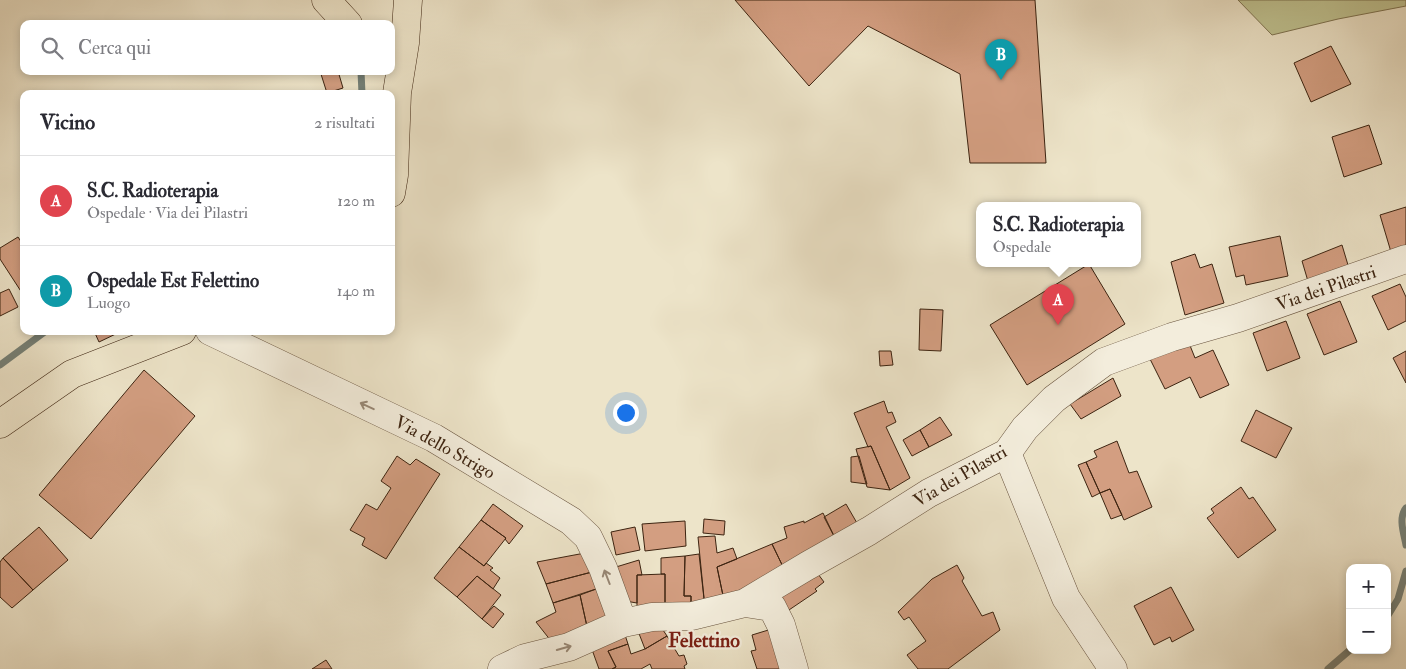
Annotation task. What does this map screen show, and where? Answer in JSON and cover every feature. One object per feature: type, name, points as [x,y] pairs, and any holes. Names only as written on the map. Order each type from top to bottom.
[{"type":"main road","points":[[326,0],[344,20]]},
{"type":"main road","points":[[395,71],[405,43],[408,0]]},
{"type":"main road","points":[[5,419],[72,374],[172,335]]},
{"type":"street","name":"Via dei Pilastri","points":[[502,669],[525,658],[569,647],[623,623],[652,617],[692,616],[745,603],[930,494],[1007,453],[1025,428],[1054,399],[1104,362],[1406,260]]},
{"type":"street","name":"Via dello Strigo","points":[[218,335],[434,438],[571,521],[588,537],[603,568],[623,623]]},
{"type":"street","points":[[1007,453],[1066,598],[1113,669]]},
{"type":"street","points":[[745,603],[772,607],[781,625],[794,669]]},
{"type":"green space","points":[[1238,0],[1406,0],[1406,6],[1338,19],[1272,35]]},
{"type":"building","points":[[735,0],[1035,0],[1046,163],[970,163],[960,74],[868,26],[809,86]]},
{"type":"building","points":[[1331,46],[1351,84],[1311,102],[1294,63]]},
{"type":"building","points":[[321,75],[339,75],[343,88],[326,90]]},
{"type":"building","points":[[1369,125],[1382,164],[1344,177],[1332,137]]},
{"type":"building","points":[[1406,207],[1406,247],[1391,252],[1380,215]]},
{"type":"building","points":[[1280,236],[1288,276],[1246,285],[1244,275],[1236,277],[1229,247]]},
{"type":"building","points":[[18,237],[20,240],[20,290],[0,259],[0,248]]},
{"type":"building","points":[[1342,245],[1351,275],[1310,288],[1302,261]]},
{"type":"building","points":[[1195,254],[1200,268],[1212,264],[1224,303],[1185,315],[1171,262]]},
{"type":"building","points":[[1084,267],[1091,267],[1125,324],[1027,385],[990,325]]},
{"type":"building","points":[[1400,284],[1406,297],[1406,321],[1388,330],[1372,296]]},
{"type":"building","points":[[9,289],[18,307],[0,316],[0,293]]},
{"type":"building","points":[[1340,301],[1357,342],[1324,355],[1307,314]]},
{"type":"building","points":[[920,309],[943,310],[941,351],[919,350]]},
{"type":"building","points":[[1286,321],[1300,358],[1267,371],[1253,333]]},
{"type":"building","points":[[96,335],[114,335],[99,342]]},
{"type":"building","points":[[1189,343],[1195,358],[1213,350],[1229,385],[1200,398],[1190,377],[1165,389],[1150,359]]},
{"type":"building","points":[[879,351],[891,351],[893,365],[880,366]]},
{"type":"building","points":[[1406,351],[1406,383],[1393,358]]},
{"type":"building","points":[[144,370],[195,416],[91,539],[39,495]]},
{"type":"building","points":[[1113,378],[1121,396],[1081,419],[1070,404]]},
{"type":"building","points":[[884,401],[888,413],[892,412],[896,422],[886,427],[910,478],[890,490],[871,446],[868,447],[854,413]]},
{"type":"building","points":[[1256,410],[1292,428],[1276,458],[1241,441]]},
{"type":"building","points":[[940,417],[952,435],[929,447],[920,430]]},
{"type":"building","points":[[920,430],[929,447],[912,456],[903,440]]},
{"type":"building","points":[[1117,441],[1129,473],[1137,471],[1152,507],[1124,520],[1110,489],[1100,493],[1086,462],[1097,457],[1094,451]]},
{"type":"building","points":[[871,446],[890,490],[867,487],[856,449]]},
{"type":"building","points":[[397,456],[410,465],[416,459],[440,474],[386,559],[362,545],[365,538],[350,530],[366,504],[377,510],[391,488],[381,481]]},
{"type":"building","points":[[859,456],[867,484],[851,482],[851,457]]},
{"type":"building","points":[[1086,462],[1100,493],[1092,497],[1078,465]]},
{"type":"building","points":[[1241,487],[1249,499],[1253,497],[1276,530],[1238,558],[1207,518],[1214,513],[1211,509]]},
{"type":"building","points":[[1110,489],[1122,515],[1111,519],[1100,493]]},
{"type":"building","points":[[493,504],[523,526],[509,544],[506,538],[481,520]]},
{"type":"building","points":[[846,504],[861,530],[838,544],[824,517]]},
{"type":"building","points":[[823,513],[838,544],[786,573],[772,544],[787,538],[784,527],[804,521],[804,523]]},
{"type":"building","points":[[704,519],[725,521],[724,535],[703,533]]},
{"type":"building","points":[[481,520],[506,538],[484,566],[459,547]]},
{"type":"building","points":[[685,521],[686,546],[645,551],[642,524]]},
{"type":"building","points":[[39,527],[68,560],[33,590],[3,558]]},
{"type":"building","points":[[635,527],[640,550],[616,555],[611,532]]},
{"type":"building","points":[[715,536],[717,553],[733,548],[737,559],[717,567],[725,605],[705,608],[698,537]]},
{"type":"building","points":[[772,544],[786,573],[725,605],[717,567]]},
{"type":"building","points":[[459,547],[484,566],[486,563],[493,568],[490,570],[500,578],[493,589],[477,576],[457,597],[434,578]]},
{"type":"building","points":[[585,553],[592,572],[546,584],[537,562]]},
{"type":"building","points":[[699,554],[705,608],[691,608],[691,596],[684,596],[685,556]]},
{"type":"building","points":[[685,556],[684,596],[691,596],[691,608],[665,609],[665,574],[661,574],[661,558]]},
{"type":"building","points":[[3,558],[33,590],[12,608],[0,597],[0,562]]},
{"type":"building","points":[[639,560],[642,575],[637,575],[637,603],[619,600],[616,567]]},
{"type":"building","points":[[957,565],[964,578],[962,581],[982,616],[993,612],[1000,630],[948,669],[918,669],[907,655],[926,641],[909,617],[904,620],[898,612],[932,579]]},
{"type":"building","points":[[815,570],[824,582],[815,589],[817,591],[786,612],[773,592]]},
{"type":"building","points":[[592,572],[599,588],[553,603],[546,584]]},
{"type":"building","points":[[665,574],[665,609],[637,610],[637,575]]},
{"type":"building","points":[[477,576],[501,595],[482,619],[457,597]]},
{"type":"building","points":[[1171,587],[1194,630],[1172,642],[1170,637],[1154,645],[1134,606]]},
{"type":"building","points":[[599,588],[612,620],[588,631],[580,595]]},
{"type":"building","points":[[580,595],[588,631],[555,646],[536,622],[556,612],[553,603]]},
{"type":"building","points":[[494,606],[504,614],[493,628],[482,619]]},
{"type":"building","points":[[659,624],[667,636],[645,649],[638,631]]},
{"type":"building","points":[[775,628],[788,669],[757,669],[751,651],[756,650],[752,635]]},
{"type":"building","points":[[624,632],[628,644],[608,651],[616,667],[612,669],[599,669],[590,644]]},
{"type":"building","points":[[667,636],[679,656],[684,655],[687,664],[684,666],[685,669],[652,669],[650,664],[641,669],[612,669],[616,667],[608,651],[628,644],[631,654],[645,649]]},
{"type":"building","points":[[326,660],[332,669],[312,669]]},
{"type":"waterway","points":[[361,75],[362,90]]},
{"type":"waterway","points":[[0,365],[41,335]]},
{"type":"waterway","points":[[1406,508],[1402,516],[1406,545]]},
{"type":"waterway","points":[[1391,610],[1398,599],[1406,571]]},
{"type":"waterway","points":[[1328,669],[1346,653]]},
{"type":"place","name":"Ospedale Est Felettino","points":[[1001,80]]},
{"type":"place","name":"S.C. Radioterapia","points":[[1058,325]]},
{"type":"district","name":"Felettino","points":[[704,640]]}]
